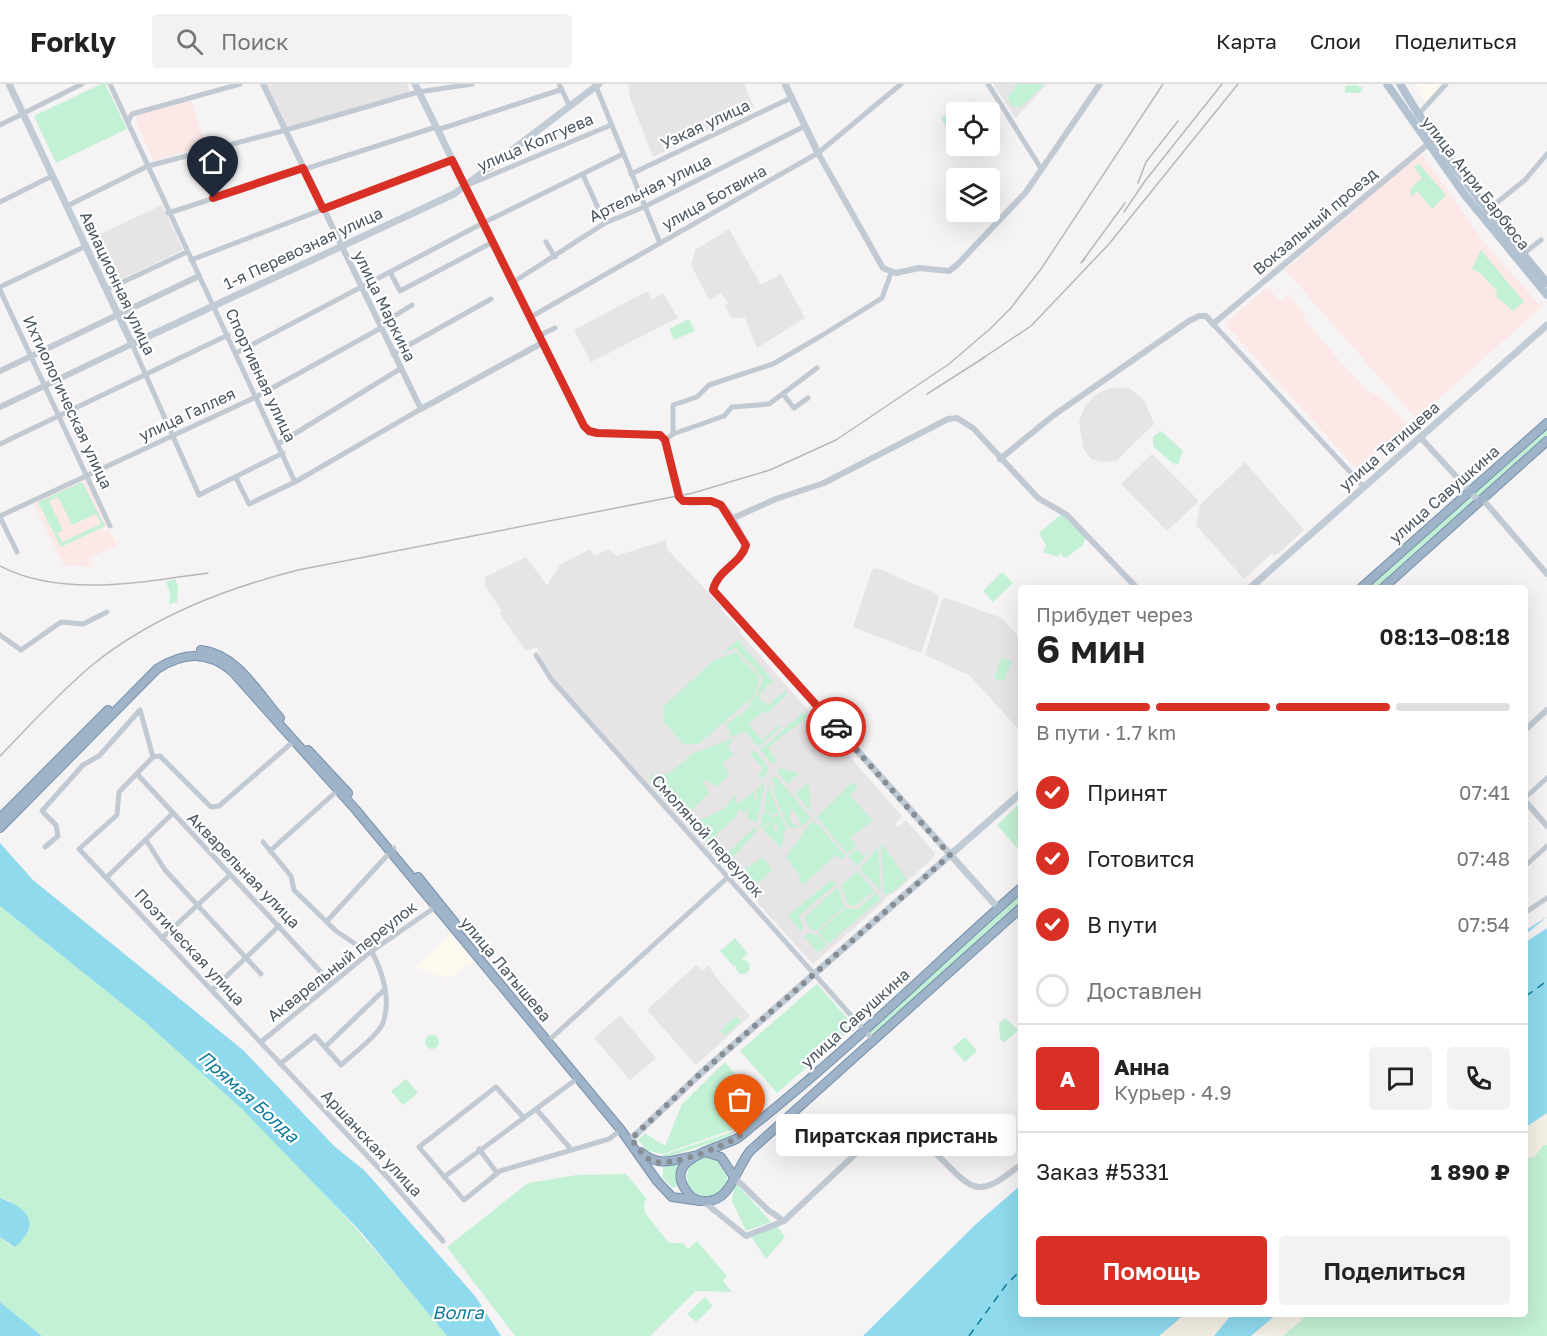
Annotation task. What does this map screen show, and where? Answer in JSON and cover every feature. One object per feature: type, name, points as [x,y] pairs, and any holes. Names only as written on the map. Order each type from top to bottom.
[{"type":"highway","name":"улица Савушкина","points":[[1363,585],[1547,423]]},
{"type":"highway","name":"улица Савушкина","points":[[1386,585],[1547,441]]},
{"type":"highway","name":"улица Латышева","points":[[31,793],[154,664],[182,651],[211,651],[236,666],[549,1040],[630,1140],[657,1181],[672,1197],[701,1201]]},
{"type":"highway","name":"улица Латышева","points":[[31,793],[157,669],[183,656],[208,656],[232,671],[392,850]]},
{"type":"highway","points":[[0,818],[31,793]]},
{"type":"highway","points":[[0,828],[31,793]]},
{"type":"highway","name":"улица Савушкина","points":[[695,1155],[739,1137],[865,1030],[1018,890]]},
{"type":"highway","name":"улица Савушкина","points":[[701,1201],[718,1199],[727,1191],[750,1151],[1018,911]]},
{"type":"highway","name":"улица Латышева","points":[[549,1040],[630,1140],[651,1160],[661,1163]]},
{"type":"highway","points":[[657,1181],[661,1163],[706,1152],[721,1157],[734,1178]]},
{"type":"highway","points":[[695,1155],[687,1162],[682,1176],[687,1193],[701,1201]]},
{"type":"main road","name":"Авиационная улица","points":[[9,84],[132,344]]},
{"type":"main road","points":[[415,84],[452,160],[468,186],[483,223],[584,426],[589,431],[597,433],[651,433],[660,435],[665,440],[681,499],[686,503],[716,502],[731,519],[746,545],[744,552],[718,575],[713,590],[998,908]]},
{"type":"main road","points":[[785,84],[819,153]]},
{"type":"main road","name":"улица Анри Барбюса","points":[[1387,84],[1410,121],[1430,141],[1547,295]]},
{"type":"main road","name":"улица Анри Барбюса","points":[[1400,84],[1419,115],[1430,141]]},
{"type":"main road","name":"1-я Перевозная улица","points":[[132,344],[468,186],[597,85]]},
{"type":"main road","name":"улица Анри Барбюса","points":[[1484,213],[1547,283]]},
{"type":"main road","name":"улица Татищева","points":[[1253,585],[1547,325]]},
{"type":"main road","points":[[630,1140],[813,974],[1018,796]]},
{"type":"street","points":[[0,125],[82,84]]},
{"type":"street","name":"Спортивная улица","points":[[110,84],[295,482]]},
{"type":"street","points":[[128,121],[132,114],[240,84]]},
{"type":"street","name":"улица Маркина","points":[[263,84],[421,409]]},
{"type":"street","points":[[67,206],[148,166],[418,92],[472,84]]},
{"type":"street","name":"улица Ботвина","points":[[529,318],[819,153],[901,84]]},
{"type":"street","points":[[988,84],[1042,170]]},
{"type":"street","points":[[819,153],[883,268],[891,273],[919,268],[953,269],[1026,192],[1100,84]]},
{"type":"street","points":[[1410,121],[1419,115],[1446,84]]},
{"type":"street","points":[[597,85],[611,125],[660,243]]},
{"type":"street","points":[[168,213],[560,87],[569,105]]},
{"type":"street","name":"Узкая улица","points":[[631,174],[791,98]]},
{"type":"street","name":"улица Колгуева","points":[[468,186],[611,125]]},
{"type":"street","name":"Артельная улица","points":[[512,283],[604,223],[644,207],[805,126]]},
{"type":"street","name":"Вокзальный проезд","points":[[1213,324],[1430,141]]},
{"type":"street","points":[[236,352],[483,223],[623,154]]},
{"type":"street","points":[[1484,213],[1525,180],[1547,154]]},
{"type":"street","points":[[191,260],[452,160]]},
{"type":"street","points":[[583,175],[604,223]]},
{"type":"street","points":[[0,201],[52,176]]},
{"type":"street","points":[[1523,254],[1541,240]]},
{"type":"street","points":[[390,272],[400,291],[493,242]]},
{"type":"street","points":[[547,243],[555,257]]},
{"type":"street","points":[[0,288],[86,246]]},
{"type":"street","points":[[106,290],[187,252]]},
{"type":"street","points":[[673,434],[673,405],[697,397],[709,385],[773,364],[829,331],[882,298],[891,273]]},
{"type":"street","points":[[0,370],[199,276]]},
{"type":"street","name":"Ихтиологическая улица","points":[[0,288],[61,415],[110,526]]},
{"type":"street","points":[[393,354],[491,299]]},
{"type":"street","name":"улица Галлея","points":[[0,517],[256,397],[380,327],[412,305]]},
{"type":"street","points":[[1000,459],[1026,435],[1054,415],[1189,321],[1204,316],[1364,487]]},
{"type":"street","points":[[283,453],[236,477],[249,504],[295,482],[540,340],[555,328]]},
{"type":"street","points":[[0,444],[228,335]]},
{"type":"street","name":"Авиационная улица","points":[[132,344],[199,495],[236,477]]},
{"type":"street","name":"1-я Перевозная улица","points":[[0,407],[132,344]]},
{"type":"street","points":[[665,440],[673,434],[723,416],[732,407],[769,404],[818,368]]},
{"type":"street","points":[[278,444],[400,369]]},
{"type":"street","points":[[783,394],[794,408],[808,398]]},
{"type":"street","points":[[731,519],[777,499],[824,483],[948,419],[957,418],[966,421],[1038,498],[1067,515],[1134,585]]},
{"type":"street","points":[[1420,437],[1547,574]]},
{"type":"street","points":[[0,517],[17,552]]},
{"type":"street","points":[[0,634],[21,650],[61,622],[83,624],[106,612]]},
{"type":"street","name":"Смоляной переулок","points":[[536,655],[551,679],[873,1040]]},
{"type":"street","points":[[45,847],[57,836],[56,825],[42,811],[83,765],[99,756],[140,710],[153,757]]},
{"type":"street","points":[[1528,727],[1547,710]]},
{"type":"street","points":[[137,774],[153,757],[160,756],[211,807],[219,806],[294,741]]},
{"type":"street","name":"Акварельная улица","points":[[137,774],[332,983]]},
{"type":"street","name":"Поэтическая улица","points":[[137,774],[119,792],[117,815],[79,849],[280,1064]]},
{"type":"street","points":[[1528,795],[1547,777]]},
{"type":"street","points":[[270,851],[338,790]]},
{"type":"street","points":[[1528,804],[1547,826]]},
{"type":"street","points":[[106,878],[172,814]]},
{"type":"street","points":[[146,840],[165,870],[261,974]]},
{"type":"street","points":[[263,842],[291,876],[294,890],[327,921],[371,952],[382,970],[387,1006],[381,1027],[342,1065],[315,1035],[280,1064]]},
{"type":"street","points":[[1528,863],[1547,846]]},
{"type":"street","points":[[327,921],[392,850]]},
{"type":"street","points":[[162,938],[230,875]]},
{"type":"street","points":[[549,1040],[727,878]]},
{"type":"street","points":[[1528,911],[1547,898]]},
{"type":"street","name":"Акварельный переулок","points":[[261,1042],[371,952],[436,903]]},
{"type":"street","points":[[212,990],[279,926]]},
{"type":"street","points":[[325,1047],[384,990]]},
{"type":"street","name":"Аршанская улица","points":[[280,1064],[443,1241]]},
{"type":"street","points":[[444,1176],[578,1078]]},
{"type":"street","points":[[524,1118],[498,1087],[419,1147],[464,1200],[496,1173],[570,1148],[609,1139],[621,1130]]},
{"type":"street","points":[[536,1109],[570,1148]]},
{"type":"street","points":[[701,1201],[746,1236],[784,1221],[877,1137],[892,1134],[925,1144],[967,1181],[979,1187],[991,1184],[1018,1167]]},
{"type":"street","points":[[479,1149],[496,1173]]},
{"type":"street","points":[[734,1178],[768,1210],[784,1221]]},
{"type":"shaded area","points":[[266,84],[407,84],[410,92],[288,128]]},
{"type":"shaded area","points":[[628,84],[744,84],[754,107],[653,157],[630,98]]},
{"type":"shaded area","points":[[993,84],[1047,84],[1016,118]]},
{"type":"shaded area","points":[[1416,84],[1442,84],[1426,102]]},
{"type":"shaded area","points":[[191,100],[206,145],[154,161],[135,119],[137,115]]},
{"type":"shaded area","points":[[1418,155],[1423,155],[1481,238],[1541,307],[1416,419],[1285,270]]},
{"type":"shaded area","points":[[162,205],[183,250],[115,282],[94,237]]},
{"type":"shaded area","points":[[729,229],[761,285],[781,274],[805,318],[757,348],[745,318],[732,318],[725,306],[728,303],[721,293],[709,300],[691,265],[695,250]]},
{"type":"shaded area","points":[[1267,287],[1280,301],[1289,293],[1310,326],[1340,361],[1368,391],[1380,397],[1409,426],[1359,471],[1225,324]]},
{"type":"shaded area","points":[[647,291],[652,300],[663,293],[678,318],[591,362],[574,330]]},
{"type":"shaded area","points":[[1111,388],[1129,388],[1144,400],[1154,424],[1116,461],[1101,462],[1091,459],[1084,450],[1079,422],[1085,406],[1098,393]]},
{"type":"shaded area","points":[[1152,454],[1199,501],[1167,531],[1121,484]]},
{"type":"shaded area","points":[[1245,462],[1304,530],[1275,556],[1272,553],[1244,579],[1196,525],[1200,505]]},
{"type":"shaded area","points":[[85,479],[107,526],[102,529],[104,531],[109,529],[117,545],[89,558],[93,567],[64,565],[33,503]]},
{"type":"shaded area","points":[[666,540],[667,549],[722,607],[720,609],[741,630],[739,632],[902,816],[895,824],[898,827],[906,820],[935,853],[933,858],[894,893],[886,897],[813,964],[713,854],[711,856],[547,672],[537,647],[526,651],[499,613],[502,611],[485,586],[485,577],[526,557],[547,585],[560,565],[590,549],[594,556],[609,549],[616,556]]},
{"type":"shaded area","points":[[877,568],[937,594],[939,599],[921,653],[853,627],[872,570]]},
{"type":"shaded area","points":[[946,598],[1002,618],[1018,637],[1018,729],[969,675],[925,655],[942,600]]},
{"type":"shaded area","points":[[455,931],[479,960],[465,966],[454,977],[450,974],[445,978],[414,967]]},
{"type":"shaded area","points":[[696,965],[702,970],[709,966],[750,1016],[696,1065],[647,1010]]},
{"type":"shaded area","points":[[620,1015],[656,1058],[630,1080],[594,1038]]},
{"type":"green space","points":[[105,84],[127,129],[56,163],[34,116]]},
{"type":"green space","points":[[1017,84],[1045,84],[1021,107],[1011,106],[1008,97]]},
{"type":"green space","points":[[1356,85],[1363,88],[1360,93],[1345,93],[1345,86]]},
{"type":"green space","points":[[946,114],[946,126],[941,118]]},
{"type":"green space","points":[[1419,164],[1446,195],[1432,209],[1417,191],[1412,197],[1410,194],[1411,188],[1422,178],[1414,167]]},
{"type":"green space","points":[[1481,250],[1524,302],[1513,311],[1496,296],[1497,291],[1480,273],[1472,269]]},
{"type":"green space","points":[[689,319],[695,331],[674,340],[669,329]]},
{"type":"green space","points":[[1547,423],[1547,441],[1385,585],[1364,585]]},
{"type":"green space","points":[[1161,431],[1183,451],[1178,464],[1172,463],[1153,446],[1153,437]]},
{"type":"green space","points":[[82,482],[105,526],[61,547],[38,502]],"holes":[[[58,497],[72,525],[96,514],[101,524],[62,542],[57,533],[63,530],[49,501]]]},
{"type":"green space","points":[[1063,515],[1086,538],[1083,545],[1066,558],[1061,552],[1058,557],[1043,552],[1046,545],[1039,533]]},
{"type":"green space","points":[[1002,572],[1013,583],[993,602],[983,591]]},
{"type":"green space","points":[[175,579],[178,585],[177,602],[169,604],[170,592],[166,582]]},
{"type":"green space","points":[[738,640],[773,681],[760,693],[761,702],[755,709],[763,701],[768,706],[785,691],[788,693],[767,714],[764,711],[748,724],[762,740],[779,725],[781,727],[758,747],[746,732],[729,737],[730,731],[726,725],[738,715],[743,719],[740,715],[749,706],[755,711],[749,704],[757,695],[763,678],[736,648],[721,654]]},
{"type":"green space","points":[[736,652],[759,678],[755,695],[699,744],[684,744],[663,722],[664,706],[714,660]]},
{"type":"green space","points":[[1001,658],[1012,661],[1004,681],[994,678]]},
{"type":"green space","points":[[804,712],[808,717],[768,748],[777,762],[771,763],[760,750]]},
{"type":"green space","points":[[735,738],[728,746],[733,755],[722,763],[729,775],[717,787],[706,780],[703,782],[709,793],[691,811],[690,822],[650,778],[650,772],[656,778],[672,771],[693,753]]},
{"type":"green space","points":[[755,750],[769,769],[763,778],[758,776],[763,768],[750,754]]},
{"type":"green space","points":[[779,768],[799,773],[788,784],[777,771]]},
{"type":"green space","points":[[775,775],[811,818],[802,826],[793,809],[789,816],[791,823],[799,827],[794,829],[787,825],[770,782],[776,791],[774,781],[771,781]]},
{"type":"green space","points":[[765,782],[757,822],[747,818],[749,808],[745,813],[738,809],[738,815],[708,842],[691,824],[724,809],[736,794],[737,804],[755,791],[753,802],[757,797],[756,790]]},
{"type":"green space","points":[[809,782],[811,812],[795,793]]},
{"type":"green space","points":[[853,782],[858,787],[850,795],[873,821],[850,838],[856,846],[847,854],[817,817]]},
{"type":"green space","points":[[768,785],[778,811],[773,815],[764,810]]},
{"type":"green space","points":[[1018,805],[1018,849],[997,825]]},
{"type":"green space","points":[[764,811],[774,817],[773,819],[779,813],[786,828],[781,848],[764,831],[768,822],[776,833],[778,827],[772,821],[775,831],[768,821],[763,829],[760,826]]},
{"type":"green space","points":[[811,822],[818,824],[845,856],[841,860],[836,855],[803,885],[786,857]]},
{"type":"green space","points":[[754,828],[758,830],[731,859],[741,872],[763,857],[772,870],[755,886],[753,896],[721,859]]},
{"type":"green space","points":[[881,842],[907,879],[893,892],[884,895]]},
{"type":"green space","points":[[878,847],[881,891],[860,869]]},
{"type":"green space","points":[[857,849],[863,856],[872,849],[857,866],[848,856]]},
{"type":"green space","points":[[858,872],[874,891],[853,907],[847,903],[841,885]]},
{"type":"green space","points":[[831,880],[837,884],[799,915],[803,927],[801,932],[788,916]]},
{"type":"green space","points":[[838,887],[844,907],[816,931],[811,930],[804,918]]},
{"type":"green space","points":[[876,893],[881,899],[828,944],[818,932],[846,908],[858,909]]},
{"type":"green space","points":[[1018,893],[1018,909],[873,1038],[867,1031]]},
{"type":"green space","points":[[0,906],[155,1029],[237,1104],[330,1200],[447,1336],[42,1336],[0,1302],[0,1237],[10,1245],[10,1201],[0,1198]]},
{"type":"green space","points":[[808,933],[818,935],[827,945],[818,952],[804,937]]},
{"type":"green space","points":[[735,938],[748,954],[734,967],[720,951]]},
{"type":"green space","points":[[743,960],[748,962],[750,967],[748,972],[743,974],[738,972],[736,967],[738,962]]},
{"type":"green space","points":[[817,984],[854,1026],[777,1093],[740,1051]]},
{"type":"green space","points":[[736,1016],[741,1021],[725,1036],[720,1031]]},
{"type":"green space","points":[[1005,1018],[1018,1030],[1004,1043],[1000,1038],[999,1023]]},
{"type":"green space","points":[[429,1035],[435,1035],[439,1042],[435,1049],[429,1049],[425,1045],[425,1039]]},
{"type":"green space","points":[[965,1037],[977,1051],[965,1062],[952,1048]]},
{"type":"green space","points":[[725,1062],[757,1100],[756,1112],[734,1129],[663,1154],[648,1151],[638,1140],[645,1133],[665,1146],[682,1104]]},
{"type":"green space","points":[[406,1079],[418,1093],[403,1105],[391,1091]]},
{"type":"green space","points":[[735,1131],[727,1138],[663,1158],[663,1155]]},
{"type":"green space","points":[[1543,1145],[1547,1145],[1547,1336],[1283,1336],[1305,1317],[1528,1317],[1528,1158],[1534,1157]]},
{"type":"green space","points":[[707,1157],[715,1158],[721,1163],[726,1169],[726,1185],[721,1191],[715,1196],[707,1197],[699,1196],[693,1191],[688,1185],[687,1177],[688,1169],[693,1163],[699,1158]]},
{"type":"green space","points":[[681,1162],[677,1173],[678,1185],[673,1188],[663,1178],[663,1167]]},
{"type":"green space","points":[[626,1174],[647,1199],[644,1203],[645,1213],[669,1243],[683,1243],[688,1249],[697,1241],[727,1276],[723,1281],[732,1292],[696,1291],[650,1336],[515,1336],[447,1247],[528,1183],[577,1175]]},
{"type":"green space","points":[[737,1184],[771,1222],[746,1231],[732,1201],[734,1187]]},
{"type":"green space","points":[[777,1226],[785,1237],[766,1259],[751,1236]]},
{"type":"green space","points":[[705,1297],[713,1306],[696,1322],[687,1314]]},
{"type":"sand","points":[[1547,1113],[1547,1145],[1543,1145],[1534,1157],[1528,1158],[1528,1126]]},
{"type":"sand","points":[[1181,1317],[1230,1317],[1214,1336],[1159,1336]]},
{"type":"sand","points":[[1273,1317],[1305,1317],[1283,1336],[1253,1334]]},
{"type":"water","name":"Волга","points":[[0,843],[33,880],[243,1050],[335,1147],[364,1170],[475,1296],[501,1336],[447,1336],[361,1232],[241,1108],[144,1021],[0,906]]},
{"type":"water","points":[[1547,917],[1547,1113],[1528,1126],[1528,929]]},
{"type":"water","points":[[1018,1188],[1018,1317],[1181,1317],[1159,1336],[863,1336],[976,1224]]},
{"type":"water","points":[[0,1198],[24,1212],[30,1224],[23,1239],[15,1247],[0,1237]]},
{"type":"water","points":[[0,1302],[42,1336],[0,1336]]},
{"type":"water","points":[[1230,1317],[1273,1317],[1251,1336],[1214,1336]]},
{"type":"pier","points":[[1547,917],[1547,928],[1528,941],[1528,932]]},
{"type":"ferry route","points":[[1528,995],[1547,981]]},
{"type":"ferry route","points":[[969,1336],[1006,1285],[1018,1273]]},
{"type":"railway","points":[[0,756],[91,666],[138,633],[163,619],[216,596],[298,570],[693,493],[770,470],[836,440],[949,364],[1010,309],[1041,269],[1163,84]]},
{"type":"railway","points":[[1124,212],[1145,181],[1222,84]]},
{"type":"railway","points":[[980,360],[1031,326],[1109,244],[1238,84]]},
{"type":"railway","points":[[1138,183],[1146,162],[1178,121]]},
{"type":"railway","points":[[1085,259],[1081,263],[1125,203]]},
{"type":"railway","points":[[927,394],[985,357]]},
{"type":"railway","points":[[0,566],[23,576],[75,585],[129,583],[208,573]]},
{"type":"way so far","points":[[740,1136],[693,1156],[661,1163],[651,1160],[631,1139],[700,1074],[950,855],[836,727]]},
{"type":"place","name":"Пиратская пристань","points":[[740,1136]]},
{"type":"route","points":[[213,198],[303,168],[323,209],[452,160],[584,426],[589,431],[597,433],[660,435],[665,440],[679,497],[686,503],[711,501],[721,505],[746,545],[744,552],[718,575],[713,590],[836,727]]},
{"type":"water label","name":"Прямая Болда","points":[[249,1096]]}]
